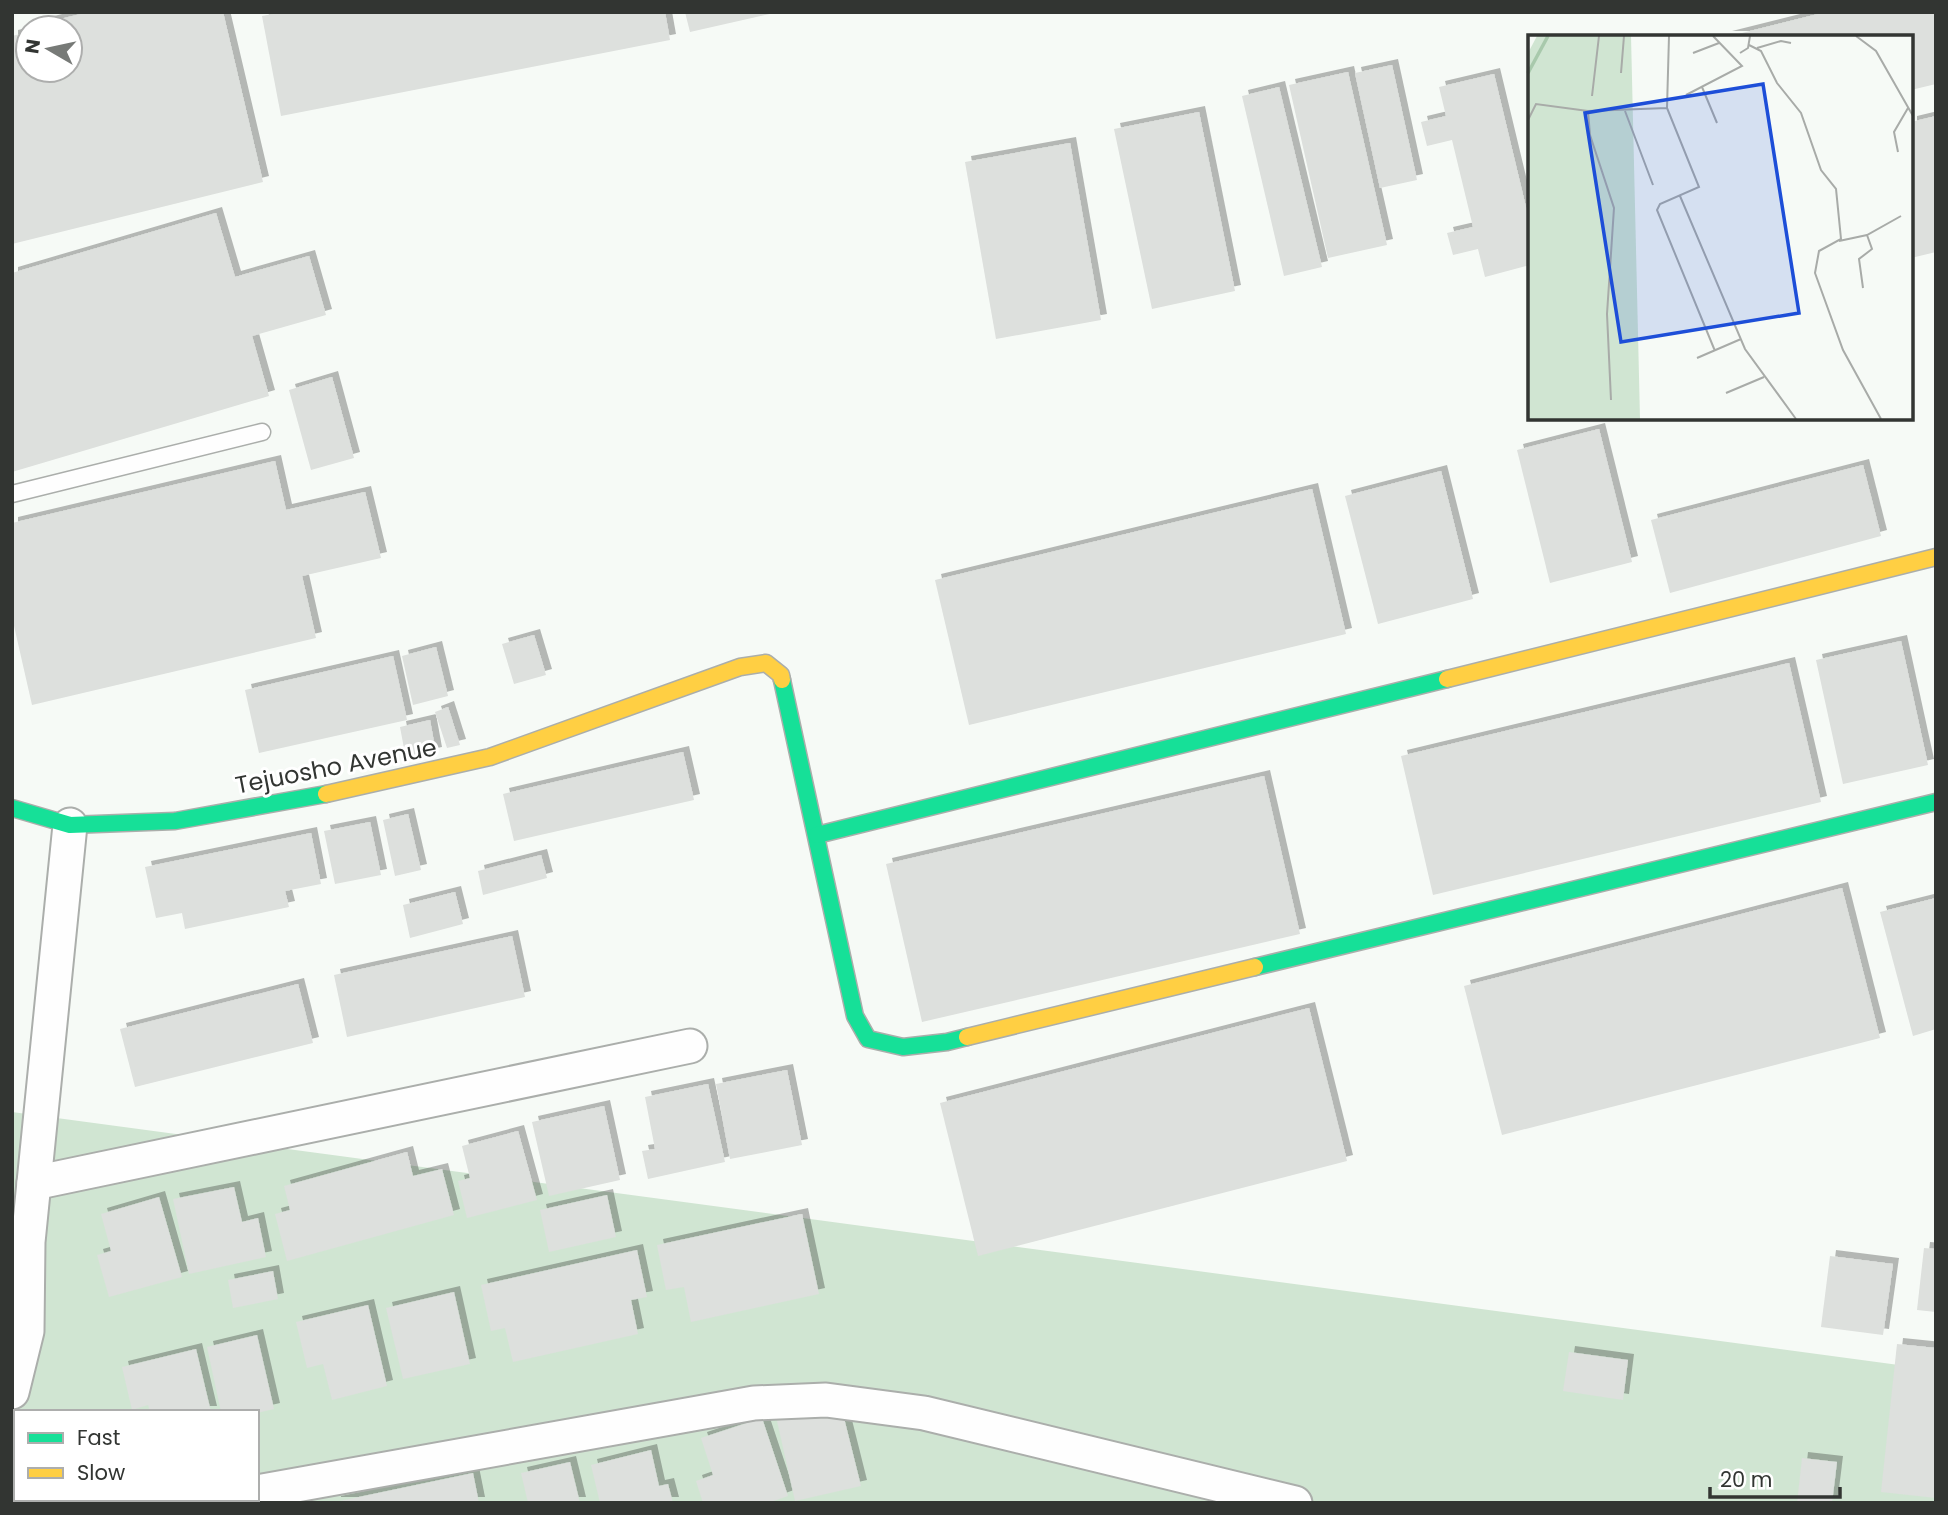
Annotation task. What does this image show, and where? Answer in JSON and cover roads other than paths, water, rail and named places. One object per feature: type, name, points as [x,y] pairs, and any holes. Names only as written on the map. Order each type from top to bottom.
[{"type":"street","points":[[817,835],[1936,557]]},
{"type":"street","name":"Tejuosho Avenue","points":[[12,808],[70,825],[175,821],[326,794],[490,757],[740,667],[766,663],[781,675],[855,1016],[868,1039],[903,1047],[947,1042],[1936,802]]},
{"type":"street","points":[[12,1392],[27,1331],[28,1241],[70,825]]},
{"type":"street","points":[[34,1183],[690,1046]]},
{"type":"street","points":[[259,1492],[754,1403],[826,1401],[924,1413],[1295,1503]]},
{"type":"lane","points":[[12,494],[262,432]]}]
